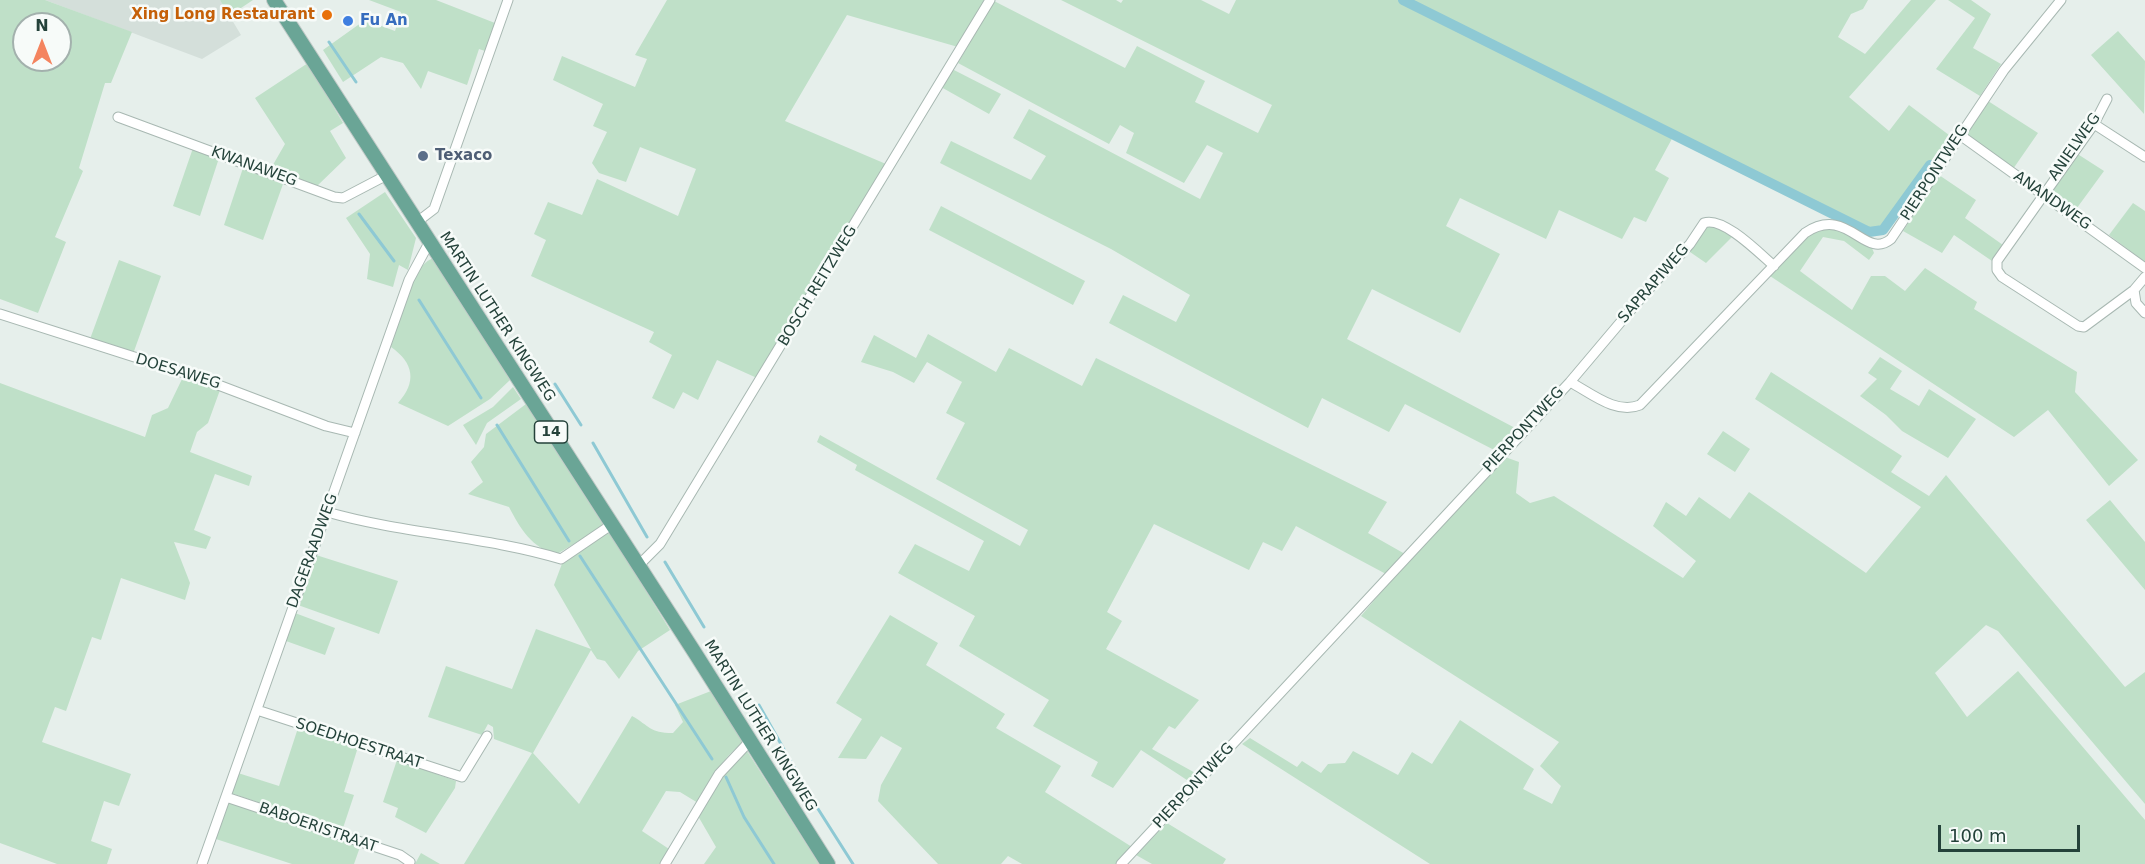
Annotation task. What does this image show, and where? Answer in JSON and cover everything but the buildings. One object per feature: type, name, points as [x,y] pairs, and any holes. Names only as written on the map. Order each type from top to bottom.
[{"type":"main road","name":"MARTIN LUTHER KINGWEG","points":[[274,0],[828,864]]},
{"type":"street","points":[[417,222],[434,208],[508,0]]},
{"type":"street","name":"BOSCH REITZWEG","points":[[638,566],[660,544],[990,0]]},
{"type":"street","name":"PIERPONTWEG","points":[[1121,864],[1570,382],[1625,409],[1640,405],[1805,233],[1826,223],[1836,223],[1875,245],[1884,245],[1891,239],[2004,69],[2061,0]]},
{"type":"street","name":"ANIELWEG","points":[[2107,99],[2094,124],[1997,261],[1997,270],[2002,278],[2078,326],[2084,327],[2134,290]]},
{"type":"street","name":"KWANAWEG","points":[[118,117],[334,197],[343,198],[387,175]]},
{"type":"street","points":[[2094,124],[2145,157]]},
{"type":"street","name":"ANANDWEG","points":[[1960,135],[2145,268]]},
{"type":"street","name":"SAPRAPIWEG","points":[[1570,382],[1690,244],[1704,223],[1713,221],[1724,226],[1774,266]]},
{"type":"street","name":"DAGERAADWEG","points":[[202,864],[409,280],[430,241]]},
{"type":"street","points":[[2145,277],[2134,290],[2136,303],[2145,313]]},
{"type":"street","name":"DOESAWEG","points":[[0,314],[255,397],[326,426],[355,433]]},
{"type":"street","points":[[327,512],[413,531],[532,549],[561,559],[611,525]]},
{"type":"street","name":"SOEDHOESTRAAT","points":[[257,710],[462,777],[487,736]]},
{"type":"street","points":[[664,864],[719,774],[749,742]]},
{"type":"street","name":"BABOERISTRAAT","points":[[226,797],[400,855],[409,863]]},
{"type":"shaded area","points":[[45,0],[220,0],[241,35],[202,59]]},
{"type":"green space","points":[[0,0],[45,0],[132,32],[111,83],[105,83],[79,168],[83,171],[55,237],[66,242],[38,313],[0,299]]},
{"type":"green space","points":[[220,0],[253,0],[229,16]]},
{"type":"green space","points":[[369,0],[436,0],[495,23],[485,51],[479,49],[467,85],[428,71],[421,89],[403,63],[381,57],[343,82],[323,50],[365,20],[395,31],[401,12]]},
{"type":"green space","points":[[667,0],[984,0],[958,47],[847,15],[785,121],[886,164],[757,378],[717,360],[698,400],[683,392],[674,409],[652,398],[672,355],[649,342],[654,332],[531,276],[546,240],[534,234],[548,202],[582,215],[597,179],[678,216],[696,169],[640,147],[626,182],[599,173],[592,163],[607,132],[593,126],[603,104],[553,80],[562,56],[635,87],[647,59],[635,55]]},
{"type":"green space","points":[[1061,0],[1116,0],[1121,3],[1123,0],[1201,0],[1229,14],[1236,0],[1868,0],[1863,9],[1851,14],[1838,37],[1865,54],[1911,0],[1936,0],[1849,97],[1889,131],[1909,105],[1953,138],[1934,168],[1930,165],[1883,230],[1869,232],[1674,135],[1655,170],[1669,178],[1646,222],[1634,217],[1622,239],[1559,210],[1546,239],[1460,198],[1446,226],[1500,254],[1460,333],[1372,289],[1347,339],[1517,429],[1498,452],[1405,404],[1389,432],[1322,398],[1308,428],[1109,323],[1123,295],[1176,322],[1190,295],[1111,249],[940,163],[951,141],[1031,180],[1046,156],[1013,138],[1029,109],[1200,199],[1223,153],[1207,145],[1184,183],[1126,153],[1134,133],[1120,125],[1109,144],[958,63],[994,1],[1125,68],[1137,46],[1205,81],[1195,102],[1258,133],[1272,105]]},
{"type":"green space","points":[[1948,0],[1971,0],[1991,14],[1973,48],[2001,64],[1980,96],[1936,69],[1975,18]]},
{"type":"green space","points":[[2118,31],[2145,61],[2144,114],[2091,55]]},
{"type":"green space","points":[[308,63],[343,123],[330,131],[346,158],[317,186],[270,170],[285,144],[255,98]]},
{"type":"green space","points":[[952,69],[1001,94],[989,114],[941,87]]},
{"type":"green space","points":[[1988,101],[2038,133],[2013,169],[1966,135]]},
{"type":"green space","points":[[193,148],[219,158],[200,216],[173,206]]},
{"type":"green space","points":[[2076,153],[2104,171],[2074,212],[2046,192]]},
{"type":"green space","points":[[243,168],[283,184],[263,240],[224,225]]},
{"type":"green space","points":[[1939,175],[1976,200],[1965,218],[2003,245],[1992,261],[1954,235],[1942,253],[1903,231]]},
{"type":"green space","points":[[385,192],[416,238],[408,270],[399,265],[393,287],[367,279],[370,254],[346,218]]},
{"type":"green space","points":[[2133,203],[2145,211],[2145,262],[2109,235]]},
{"type":"green space","points":[[941,206],[1085,281],[1073,305],[929,230]]},
{"type":"green space","points":[[1713,225],[1732,237],[1706,263],[1690,252],[1705,227]]},
{"type":"green space","points":[[1832,227],[1872,248],[1874,253],[1869,260],[1844,241],[1823,237],[1800,271],[1852,310],[1871,276],[1885,276],[1905,291],[1925,268],[1977,302],[1974,309],[2077,372],[2075,392],[2138,460],[2109,486],[2048,410],[2014,437],[1770,276],[1808,234]]},
{"type":"green space","points":[[434,258],[510,380],[490,399],[448,426],[398,403],[408,388],[410,373],[399,353],[391,347],[412,283],[418,271]]},
{"type":"green space","points":[[119,260],[161,276],[133,354],[90,339]]},
{"type":"green space","points":[[928,334],[996,372],[1009,348],[1082,386],[1096,358],[1387,502],[1368,533],[1405,554],[1386,574],[1296,526],[1282,551],[1263,542],[1249,570],[1154,524],[1107,612],[1122,621],[1106,649],[1199,700],[1175,729],[1169,726],[1152,749],[1199,775],[1190,782],[1141,750],[1113,788],[1091,776],[1098,762],[1033,726],[1049,700],[959,646],[975,616],[898,573],[915,544],[969,571],[984,541],[855,470],[857,465],[817,442],[820,435],[1020,546],[1028,530],[936,479],[965,423],[946,413],[962,382],[927,362],[914,383],[893,372],[861,362],[874,335],[916,358]]},
{"type":"green space","points":[[1880,357],[1902,371],[1890,389],[1919,406],[1929,389],[1976,419],[1948,458],[1902,431],[1886,415],[1860,396],[1877,379],[1868,373]]},
{"type":"green space","points":[[1771,372],[1902,456],[1891,472],[1929,496],[1946,475],[2125,687],[2145,672],[2145,804],[1998,631],[1986,625],[1935,673],[1967,717],[2018,671],[2145,820],[2145,864],[1430,864],[1242,744],[1250,738],[1297,767],[1302,761],[1321,773],[1328,764],[1345,763],[1353,751],[1398,775],[1412,752],[1432,764],[1460,720],[1534,769],[1523,789],[1552,804],[1561,786],[1540,766],[1559,742],[1361,616],[1403,566],[1505,457],[1519,462],[1516,493],[1530,503],[1554,496],[1683,578],[1696,561],[1653,526],[1666,502],[1686,516],[1699,497],[1730,519],[1749,492],[1866,573],[1921,507],[1755,399]]},
{"type":"green space","points":[[183,377],[220,390],[208,423],[197,432],[190,452],[252,476],[249,486],[215,474],[194,530],[211,537],[206,549],[174,542],[190,583],[185,600],[121,578],[101,640],[92,637],[66,711],[55,707],[42,742],[131,774],[119,806],[104,801],[91,841],[112,849],[107,864],[57,864],[0,843],[0,383],[145,437],[152,415],[168,408]]},
{"type":"green space","points":[[513,387],[521,399],[487,423],[476,445],[463,425],[493,407]]},
{"type":"green space","points":[[526,404],[604,526],[557,554],[540,548],[522,530],[509,507],[468,494],[483,482],[471,462],[484,447],[486,434]]},
{"type":"green space","points":[[1723,431],[1750,449],[1735,472],[1707,454]]},
{"type":"green space","points":[[2110,500],[2145,542],[2145,590],[2086,520]]},
{"type":"green space","points":[[609,531],[670,630],[638,651],[619,679],[605,661],[597,659],[591,650],[533,753],[579,804],[632,716],[654,730],[673,733],[683,722],[675,705],[711,691],[743,743],[723,763],[698,803],[680,792],[666,791],[642,831],[669,849],[660,864],[464,864],[532,753],[494,739],[493,727],[488,724],[482,735],[428,717],[446,666],[512,689],[536,629],[591,649],[554,585],[563,561]]},
{"type":"green space","points":[[316,555],[398,581],[379,634],[298,605]]},
{"type":"green space","points":[[295,613],[335,628],[325,655],[286,641]]},
{"type":"green space","points":[[890,615],[938,643],[926,665],[1005,714],[996,728],[1061,766],[1045,792],[1132,847],[1116,864],[1022,864],[1008,856],[1001,864],[938,864],[878,801],[881,785],[902,748],[881,736],[866,759],[838,758],[862,719],[836,703]]},
{"type":"green space","points":[[298,728],[358,747],[344,792],[354,795],[342,831],[231,793],[238,773],[279,786]]},
{"type":"green space","points":[[747,751],[819,864],[704,864],[716,847],[698,816],[731,763]]},
{"type":"green space","points":[[397,760],[456,781],[455,788],[426,833],[395,817],[398,808],[383,802]]},
{"type":"green space","points":[[227,801],[360,847],[354,864],[292,864],[216,839]]},
{"type":"green space","points":[[1167,823],[1226,859],[1223,864],[1152,864],[1136,855]]},
{"type":"green space","points":[[421,853],[440,864],[415,864]]},
{"type":"waterway","points":[[1403,0],[1869,232],[1883,230],[1930,165]]},
{"type":"waterway","points":[[329,42],[356,82]]},
{"type":"waterway","points":[[359,214],[394,261]]},
{"type":"waterway","points":[[419,300],[481,398]]},
{"type":"waterway","points":[[555,384],[581,425]]},
{"type":"waterway","points":[[497,425],[569,541]]},
{"type":"waterway","points":[[593,443],[647,537]]},
{"type":"waterway","points":[[580,556],[712,759]]},
{"type":"waterway","points":[[665,562],[704,627]]},
{"type":"waterway","points":[[759,705],[813,801],[853,864]]},
{"type":"waterway","points":[[726,777],[744,817],[774,864]]},
{"type":"place","name":"Xing Long Restaurant","points":[[327,15]]},
{"type":"place","name":"Fu An","points":[[348,21]]},
{"type":"place","name":"Texaco","points":[[423,156]]}]
